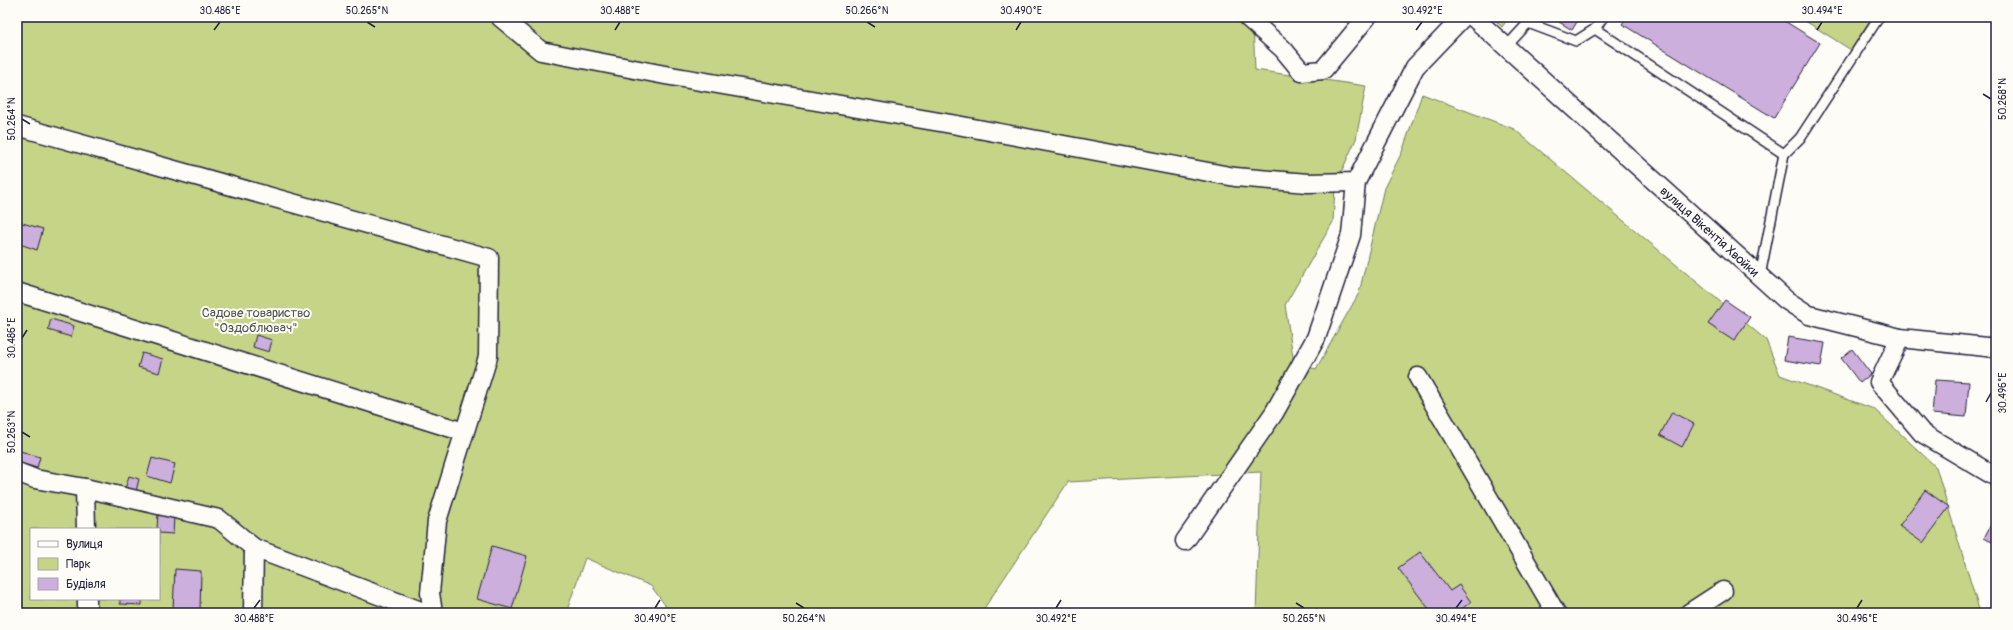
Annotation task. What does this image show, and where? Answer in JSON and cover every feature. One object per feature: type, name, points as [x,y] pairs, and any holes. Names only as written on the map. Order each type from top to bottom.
[{"type":"street","points":[[500,17],[541,51],[665,75],[956,125],[1236,177],[1308,183],[1356,182]]},
{"type":"street","points":[[1247,17],[1283,49],[1302,72],[1323,70],[1368,17]]},
{"type":"street","points":[[1185,541],[1274,413],[1316,338],[1351,235],[1356,182],[1415,67],[1462,17]]},
{"type":"street","name":"вулиця Вікентія Хвойки","points":[[1473,17],[1786,300],[1809,315],[1900,338],[1996,348]]},
{"type":"street","points":[[17,126],[489,258],[488,357],[437,520],[430,593],[424,612],[254,548],[218,519],[85,488],[35,479],[17,472]]},
{"type":"street","points":[[17,292],[464,432]]},
{"type":"street","points":[[1900,338],[1879,382],[1922,434],[1996,477]]},
{"type":"street","points":[[1418,377],[1556,613]]},
{"type":"street","points":[[85,488],[86,528]]},
{"type":"street","points":[[254,548],[254,613]]},
{"type":"street","points":[[1689,613],[1723,591]]},
{"type":"street","points":[[87,600],[87,613]]},
{"type":"lane","points":[[1506,47],[1528,23],[1576,41],[1595,29],[1603,17]]},
{"type":"lane","points":[[1760,276],[1784,154],[1800,138],[1879,17]]},
{"type":"lane","points":[[1595,29],[1784,154]]},
{"type":"green space","name":"Садове товариство \"Оздоблювач\"","points":[[17,17],[1247,17],[1253,23],[1255,70],[1366,86],[1356,139],[1335,186],[1333,222],[1285,305],[1294,363],[1316,369],[1359,293],[1384,188],[1402,152],[1422,94],[1514,129],[1766,340],[1780,375],[1874,409],[1936,467],[1980,613],[1256,613],[1261,472],[1068,482],[981,613],[671,613],[651,586],[585,558],[566,613],[17,613]]},
{"type":"green space","points":[[1492,17],[1509,17],[1502,27]]},
{"type":"green space","points":[[1799,17],[1872,17],[1851,50]]},
{"type":"building","points":[[1270,17],[1280,17],[1275,22]]},
{"type":"building","points":[[1551,17],[1580,17],[1572,30]]},
{"type":"building","points":[[1627,17],[1778,17],[1820,43],[1774,118],[1622,24]]},
{"type":"building","points":[[19,222],[43,229],[37,250],[17,243]]},
{"type":"building","points":[[1725,300],[1750,317],[1734,341],[1708,324]]},
{"type":"building","points":[[51,319],[74,326],[71,337],[48,330]]},
{"type":"building","points":[[256,335],[272,340],[269,352],[253,347]]},
{"type":"building","points":[[1788,337],[1825,343],[1821,366],[1784,360]]},
{"type":"building","points":[[1852,349],[1871,374],[1860,383],[1841,358]]},
{"type":"building","points":[[142,353],[163,359],[159,373],[138,367]]},
{"type":"building","points":[[1935,380],[1969,382],[1966,417],[1932,414]]},
{"type":"building","points":[[1672,412],[1694,424],[1682,447],[1660,435]]},
{"type":"building","points":[[17,450],[40,457],[37,468],[17,462]]},
{"type":"building","points":[[152,458],[175,464],[170,483],[147,476]]},
{"type":"building","points":[[129,476],[139,479],[135,495],[124,492]]},
{"type":"building","points":[[1925,490],[1949,507],[1923,543],[1899,526]]},
{"type":"building","points":[[158,515],[174,516],[173,534],[160,533],[160,528],[157,528]]},
{"type":"building","points":[[1996,515],[1996,544],[1984,538]]},
{"type":"building","points":[[492,546],[527,556],[512,609],[477,599]]},
{"type":"building","points":[[1420,552],[1450,591],[1459,585],[1471,602],[1456,613],[1432,613],[1398,568]]},
{"type":"building","points":[[175,569],[201,571],[200,611],[173,609]]},
{"type":"building","points":[[120,600],[142,600],[142,605],[120,604]]}]
